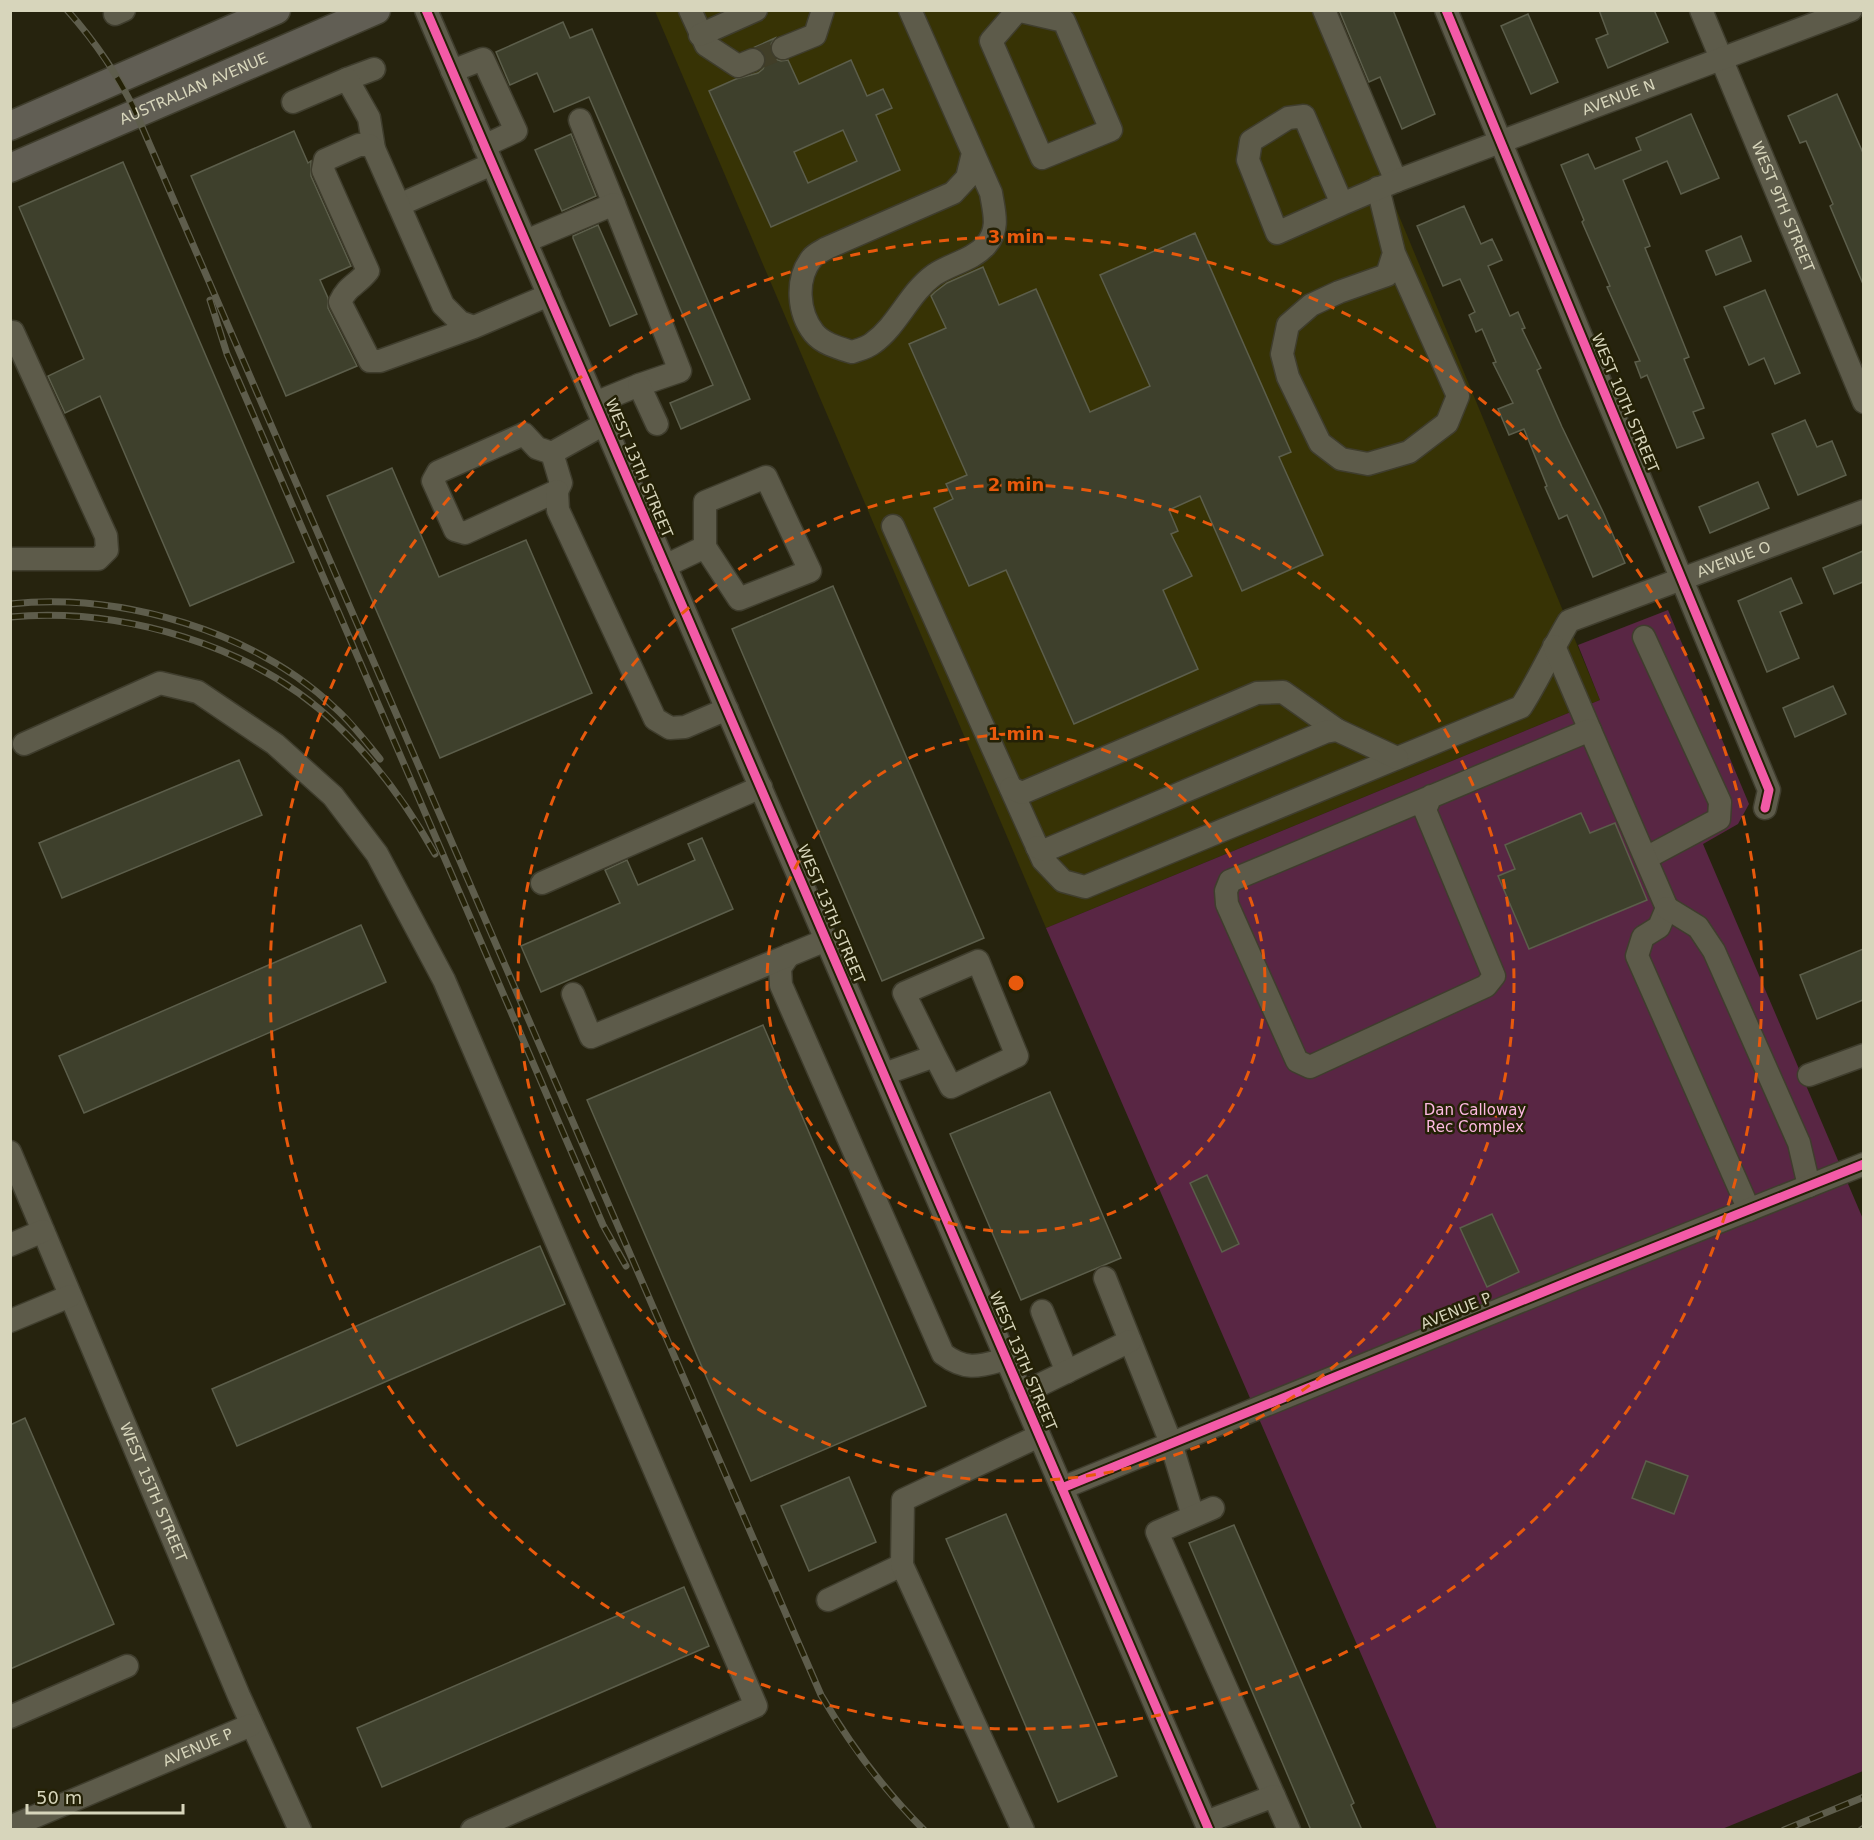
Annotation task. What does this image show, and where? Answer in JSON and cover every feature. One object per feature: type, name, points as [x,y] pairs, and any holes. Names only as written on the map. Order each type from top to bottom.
[{"type":"main road","points":[[10,126],[276,10]]},
{"type":"main road","name":"AUSTRALIAN AVENUE","points":[[10,168],[376,10]]},
{"type":"street","name":"WEST 13TH STREET","points":[[426,10],[1207,1826]]},
{"type":"street","points":[[690,10],[706,45],[738,66],[753,60]]},
{"type":"street","points":[[700,35],[756,10]]},
{"type":"street","points":[[783,48],[815,35],[823,10]]},
{"type":"street","points":[[910,10],[991,193],[996,225],[986,244],[974,255],[935,275],[916,292],[895,321],[872,344],[852,352],[831,345],[815,335],[805,318],[800,293],[804,273],[812,257],[827,248],[953,193],[967,178],[973,153]]},
{"type":"street","points":[[1324,10],[1387,184],[1394,253],[1458,396],[1447,423],[1409,452],[1368,464],[1341,459],[1320,443],[1288,377],[1282,354],[1288,325],[1311,305],[1387,275],[1394,253]]},
{"type":"street","name":"WEST 10TH STREET","points":[[1446,10],[1769,790],[1765,808]]},
{"type":"street","name":"WEST 9TH STREET","points":[[1701,10],[1863,402]]},
{"type":"street","name":"AVENUE N","points":[[1342,204],[1304,116],[1288,118],[1251,141],[1248,160],[1277,233],[1387,184],[1851,10]]},
{"type":"street","points":[[1016,11],[1064,21],[1111,130],[1042,158],[991,41],[1016,11]]},
{"type":"street","points":[[399,205],[488,155],[516,131],[483,59],[452,70]]},
{"type":"street","points":[[293,102],[374,69]]},
{"type":"street","points":[[347,79],[369,118],[374,149],[443,306],[460,322],[474,327]]},
{"type":"street","points":[[580,120],[680,371],[595,403]]},
{"type":"street","points":[[374,149],[369,145],[359,145],[325,160],[323,170],[368,271],[360,282],[345,291],[340,302],[370,361],[380,361],[474,327],[549,295]]},
{"type":"street","points":[[525,241],[614,204]]},
{"type":"street","points":[[10,332],[13,332],[106,536],[107,550],[98,559],[10,559]]},
{"type":"street","points":[[639,385],[657,424]]},
{"type":"street","points":[[557,491],[465,533],[455,530],[433,481],[438,472],[524,434],[537,448],[552,453],[604,424]]},
{"type":"street","points":[[552,453],[561,483],[557,491],[558,510],[655,719],[670,728],[685,727],[727,709]]},
{"type":"street","points":[[765,477],[810,571],[739,600],[705,547],[705,502],[765,477]]},
{"type":"street","name":"AVENUE O","points":[[1554,646],[1569,621],[1863,511]]},
{"type":"street","points":[[893,526],[1043,860],[1063,881],[1085,886],[1521,707],[1540,676],[1554,646]]},
{"type":"street","points":[[665,566],[705,547]]},
{"type":"street","points":[[1644,637],[1720,802],[1719,819],[1646,858]]},
{"type":"street","points":[[1554,646],[1667,908],[1698,927],[1714,951],[1799,1143],[1809,1186]]},
{"type":"street","points":[[24,744],[160,682],[198,692],[276,744],[333,796],[377,854],[444,980],[756,1706],[472,1830]]},
{"type":"street","points":[[1011,788],[1022,793],[1257,693],[1282,692],[1337,730],[1397,758]]},
{"type":"street","points":[[1037,848],[1046,850],[1324,732],[1337,730]]},
{"type":"street","points":[[1431,796],[1425,810],[1494,976],[1486,986],[1310,1067],[1297,1061],[1227,904],[1226,891],[1230,881],[1431,796],[1590,730]]},
{"type":"street","points":[[542,883],[760,787]]},
{"type":"street","points":[[1667,908],[1659,927],[1643,937],[1636,956],[1749,1210]]},
{"type":"street","points":[[573,994],[591,1037],[826,940]]},
{"type":"street","points":[[789,955],[780,968],[782,985],[943,1354],[956,1364],[977,1366],[1006,1359]]},
{"type":"street","points":[[978,961],[1017,1056],[951,1087],[935,1056],[904,993],[978,961]]},
{"type":"street","points":[[1809,1075],[1863,1055]]},
{"type":"street","points":[[884,1074],[935,1056]]},
{"type":"street","name":"WEST 15TH STREET","points":[[10,1152],[251,1725],[300,1830]]},
{"type":"street","name":"AVENUE P","points":[[1062,1488],[1863,1164]]},
{"type":"street","points":[[10,1245],[43,1231]]},
{"type":"street","points":[[1104,1278],[1171,1443],[1203,1512],[1157,1532],[1289,1830]]},
{"type":"street","points":[[10,1321],[70,1296]]},
{"type":"street","points":[[1042,1311],[1067,1372]]},
{"type":"street","points":[[1021,1394],[1130,1341]]},
{"type":"street","points":[[1023,1830],[902,1565],[903,1500],[1039,1436]]},
{"type":"street","points":[[828,1600],[902,1565]]},
{"type":"street","points":[[10,1717],[127,1666]]},
{"type":"street","name":"AVENUE P","points":[[10,1827],[251,1725]]},
{"type":"street","points":[[1207,1826],[1274,1796]]},
{"type":"shaded area","points":[[655,11],[1314,11],[1600,700],[1046,928]]},
{"type":"green space","name":"Dan Calloway Rec Complex","points":[[1668,610],[1749,804],[1738,824],[1703,844],[1863,1219],[1863,1771],[1722,1829],[1437,1829],[1046,928],[1600,700],[1578,645]]},
{"type":"building","points":[[1339,10],[1393,10],[1435,114],[1402,129],[1380,77],[1369,82]]},
{"type":"building","points":[[1599,10],[1654,10],[1668,42],[1608,68],[1596,39],[1608,34]]},
{"type":"building","points":[[1528,14],[1558,82],[1531,94],[1501,26]]},
{"type":"building","points":[[563,22],[570,38],[592,29],[750,399],[681,429],[670,403],[713,385],[589,97],[554,112],[537,73],[510,85],[496,52]]},
{"type":"building","points":[[775,38],[770,46],[771,54],[775,59],[788,60],[799,84],[851,60],[867,96],[883,89],[892,108],[876,115],[900,170],[771,227],[709,91],[736,79],[758,73],[763,69],[766,56],[762,50],[755,47]],"holes":[[[843,130],[857,161],[808,183],[794,152]]]},
{"type":"building","points":[[1837,94],[1863,153],[1863,284],[1806,141],[1800,143],[1788,116]]},
{"type":"building","points":[[1691,114],[1719,178],[1681,194],[1667,161],[1623,180],[1650,246],[1645,248],[1689,357],[1684,359],[1704,408],[1693,412],[1704,438],[1677,448],[1647,375],[1641,378],[1635,362],[1640,361],[1607,287],[1610,286],[1582,222],[1584,220],[1561,165],[1588,154],[1595,169],[1641,150],[1636,138]]},
{"type":"building","points":[[294,131],[308,163],[311,161],[311,176],[351,266],[320,280],[328,298],[328,308],[357,366],[286,396],[191,176]]},
{"type":"building","points":[[571,134],[596,196],[562,211],[535,150]]},
{"type":"building","points":[[123,162],[294,562],[190,606],[100,396],[65,413],[48,376],[84,359],[19,207]]},
{"type":"building","points":[[1464,206],[1481,244],[1492,239],[1502,260],[1488,266],[1510,316],[1518,312],[1525,328],[1522,329],[1541,368],[1537,370],[1625,563],[1593,577],[1567,515],[1559,519],[1524,429],[1509,435],[1498,409],[1513,403],[1493,363],[1496,362],[1482,329],[1476,332],[1469,315],[1475,312],[1460,279],[1443,286],[1417,226]]},
{"type":"building","points":[[598,225],[637,314],[610,326],[573,238]]},
{"type":"building","points":[[1195,233],[1291,452],[1279,457],[1323,555],[1242,591],[1200,496],[1169,510],[1178,531],[1171,534],[1192,576],[1163,590],[1198,669],[1074,724],[1006,570],[969,586],[934,508],[953,499],[946,484],[967,475],[909,344],[946,328],[931,296],[947,283],[983,267],[999,305],[1036,289],[1090,412],[1150,386],[1100,275]]},
{"type":"building","points":[[1741,236],[1751,261],[1716,275],[1706,251]]},
{"type":"building","points":[[1765,290],[1800,373],[1775,384],[1764,358],[1749,365],[1724,307]]},
{"type":"building","points":[[1805,420],[1817,447],[1832,441],[1846,475],[1798,495],[1772,434]]},
{"type":"building","points":[[392,468],[439,577],[526,540],[592,693],[440,758],[327,496]]},
{"type":"building","points":[[1758,482],[1769,508],[1710,533],[1699,507]]},
{"type":"building","points":[[1863,551],[1863,582],[1834,594],[1823,568]]},
{"type":"building","points":[[1791,578],[1802,603],[1780,612],[1799,658],[1767,672],[1738,601]]},
{"type":"building","points":[[833,586],[984,938],[882,981],[732,629]]},
{"type":"building","points":[[1833,686],[1846,714],[1795,737],[1783,708]]},
{"type":"building","points":[[239,760],[262,815],[62,898],[39,843]]},
{"type":"building","points":[[1581,813],[1590,833],[1615,823],[1647,900],[1529,949],[1498,876],[1515,869],[1505,845]]},
{"type":"building","points":[[702,838],[733,909],[541,992],[521,946],[620,903],[605,870],[627,860],[638,885],[695,860],[688,844]]},
{"type":"building","points":[[361,925],[386,982],[84,1113],[59,1056]]},
{"type":"building","points":[[1863,949],[1863,1000],[1817,1019],[1800,975]]},
{"type":"building","points":[[763,1025],[926,1406],[751,1481],[587,1100]]},
{"type":"building","points":[[1050,1092],[1121,1258],[1021,1300],[950,1134]]},
{"type":"building","points":[[1207,1175],[1239,1244],[1222,1252],[1190,1183]]},
{"type":"building","points":[[1492,1214],[1519,1272],[1487,1287],[1460,1228]]},
{"type":"building","points":[[540,1246],[565,1304],[237,1446],[212,1389]]},
{"type":"building","points":[[25,1418],[114,1624],[10,1669],[10,1425]]},
{"type":"building","points":[[1646,1461],[1688,1476],[1674,1514],[1632,1498]]},
{"type":"building","points":[[849,1477],[876,1542],[809,1571],[781,1506]]},
{"type":"building","points":[[1006,1514],[1117,1776],[1058,1802],[946,1539]]},
{"type":"building","points":[[1234,1525],[1354,1803],[1351,1805],[1362,1830],[1311,1830],[1189,1543]]},
{"type":"building","points":[[684,1587],[709,1646],[382,1787],[357,1728]]},
{"type":"tunnel","points":[[753,60],[783,48]]},
{"type":"railway","points":[[67,10],[105,59],[136,113],[821,1695],[868,1766],[924,1830]]},
{"type":"railway","points":[[210,300],[227,354],[603,1225],[626,1266]]},
{"type":"railway","points":[[10,604],[53,602],[96,604],[140,611],[226,638],[266,658],[302,681],[341,714],[380,759]]},
{"type":"railway","points":[[10,617],[53,615],[97,618],[141,626],[184,637],[226,653],[266,673],[303,696],[351,739],[390,785],[435,854]]},
{"type":"railway","points":[[1784,1830],[1864,1797]]},
{"type":"cycle path","points":[[426,10],[1209,1830]]},
{"type":"cycle path","points":[[1446,10],[1769,790],[1765,808]]},
{"type":"cycle path","points":[[1062,1488],[1864,1164]]}]
